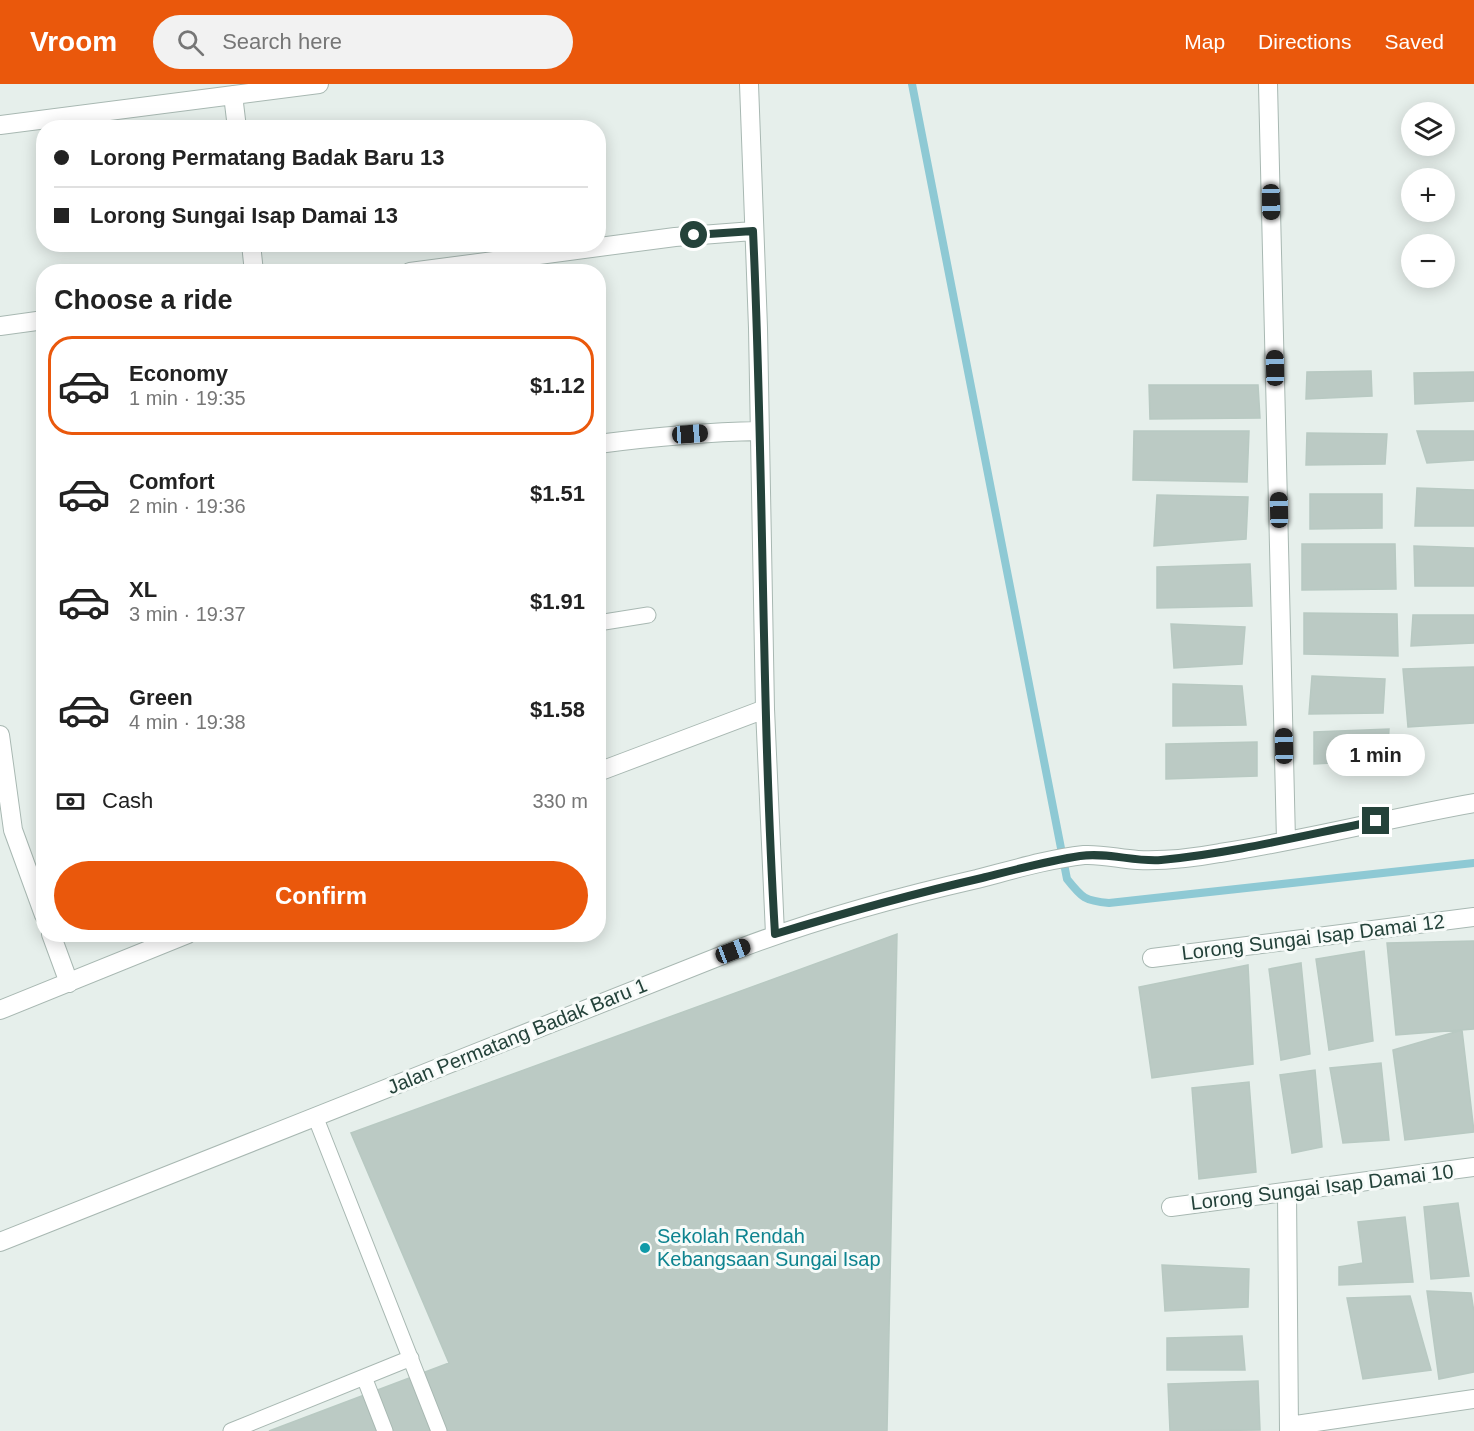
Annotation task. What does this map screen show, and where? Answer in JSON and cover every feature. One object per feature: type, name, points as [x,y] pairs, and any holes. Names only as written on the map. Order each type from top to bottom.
[{"type":"street","points":[[39,120],[319,84]]},
{"type":"street","points":[[748,84],[758,328],[765,709],[775,934]]},
{"type":"street","points":[[1268,84],[1286,841]]},
{"type":"street","points":[[233,95],[236,120]]},
{"type":"street","points":[[0,125],[36,120]]},
{"type":"street","points":[[606,246],[684,236],[753,231]]},
{"type":"street","points":[[471,264],[562,252]]},
{"type":"street","points":[[0,326],[36,321]]},
{"type":"street","points":[[606,443],[680,434],[759,432]]},
{"type":"street","points":[[606,769],[765,709]]},
{"type":"street","points":[[0,735],[13,830],[36,893]]},
{"type":"street","name":"Jalan Permatang Badak Baru 1","points":[[0,1242],[775,934],[898,897],[1083,855],[1158,860],[1218,854],[1474,803]]},
{"type":"street","name":"Lorong Sungai Isap Damai 12","points":[[1152,958],[1474,917]]},
{"type":"street","points":[[54,942],[69,983]]},
{"type":"street","points":[[0,1010],[169,942]]},
{"type":"street","name":"Lorong Sungai Isap Damai 10","points":[[1171,1207],[1474,1167]]},
{"type":"street","points":[[1287,1192],[1289,1429],[1474,1399]]},
{"type":"lane","points":[[606,622],[648,615]]},
{"type":"lane","points":[[315,1116],[440,1431]]},
{"type":"lane","points":[[231,1431],[411,1358]]},
{"type":"lane","points":[[363,1377],[386,1431]]},
{"type":"building","points":[[1371,371],[1372,396],[1306,399],[1307,372]]},
{"type":"building","points":[[1474,372],[1474,401],[1415,404],[1414,373]]},
{"type":"building","points":[[1149,385],[1258,385],[1260,418],[1150,419]]},
{"type":"building","points":[[1134,431],[1249,431],[1247,482],[1133,480]]},
{"type":"building","points":[[1417,431],[1474,431],[1474,460],[1427,463]]},
{"type":"building","points":[[1307,433],[1387,434],[1385,464],[1306,465]]},
{"type":"building","points":[[1417,488],[1474,490],[1474,526],[1415,526]]},
{"type":"building","points":[[1310,494],[1382,494],[1382,528],[1310,529]]},
{"type":"building","points":[[1157,495],[1248,497],[1246,539],[1154,546]]},
{"type":"building","points":[[1302,544],[1395,544],[1396,589],[1302,590]]},
{"type":"building","points":[[1414,546],[1474,548],[1474,586],[1415,586]]},
{"type":"building","points":[[1250,564],[1252,606],[1157,608],[1157,567]]},
{"type":"building","points":[[1304,613],[1397,614],[1398,656],[1304,654]]},
{"type":"building","points":[[1413,615],[1474,615],[1474,643],[1411,646]]},
{"type":"building","points":[[1171,624],[1245,627],[1242,664],[1174,668]]},
{"type":"building","points":[[1474,667],[1474,723],[1408,727],[1403,669]]},
{"type":"building","points":[[1312,676],[1385,679],[1383,713],[1309,714]]},
{"type":"building","points":[[1173,684],[1242,686],[1246,725],[1173,726]]},
{"type":"building","points":[[1389,729],[1387,760],[1314,764],[1314,732]]},
{"type":"building","points":[[1257,742],[1257,776],[1166,779],[1166,744]]},
{"type":"building","name":"Sekolah Rendah Kebangsaan Sungai Isap","points":[[897,934],[887,1431],[269,1431],[449,1363],[351,1133]]},
{"type":"building","points":[[1474,941],[1474,1029],[1396,1035],[1387,943]]},
{"type":"building","points":[[1364,951],[1373,1041],[1329,1050],[1316,959]]},
{"type":"building","points":[[1301,963],[1310,1054],[1281,1060],[1269,969]]},
{"type":"building","points":[[1248,965],[1253,1064],[1152,1078],[1139,987]]},
{"type":"building","points":[[1462,1030],[1474,1132],[1405,1140],[1393,1050]]},
{"type":"building","points":[[1381,1063],[1389,1140],[1343,1143],[1330,1068]]},
{"type":"building","points":[[1315,1070],[1322,1147],[1292,1153],[1280,1075]]},
{"type":"building","points":[[1249,1082],[1256,1172],[1199,1179],[1192,1088]]},
{"type":"building","points":[[1458,1203],[1469,1276],[1431,1279],[1424,1207]]},
{"type":"building","points":[[1405,1217],[1413,1282],[1339,1285],[1339,1267],[1363,1263],[1358,1222]]},
{"type":"building","points":[[1162,1265],[1249,1269],[1248,1307],[1165,1311]]},
{"type":"building","points":[[1427,1291],[1471,1293],[1474,1312],[1474,1372],[1439,1379]]},
{"type":"building","points":[[1410,1296],[1431,1370],[1363,1379],[1347,1298]]},
{"type":"building","points":[[1242,1336],[1245,1370],[1167,1370],[1167,1338]]},
{"type":"building","points":[[1258,1381],[1260,1430],[1170,1431],[1168,1384]]},
{"type":"waterway","points":[[912,84],[1067,879],[1085,897],[1109,903],[1474,863]]},
{"type":"place","name":"Sekolah Rendah Kebangsaan Sungai Isap","points":[[645,1248]]},
{"type":"route","points":[[694,235],[753,231],[758,328],[765,709],[775,934],[898,897],[1083,855],[1158,860],[1218,854],[1376,821]]}]
